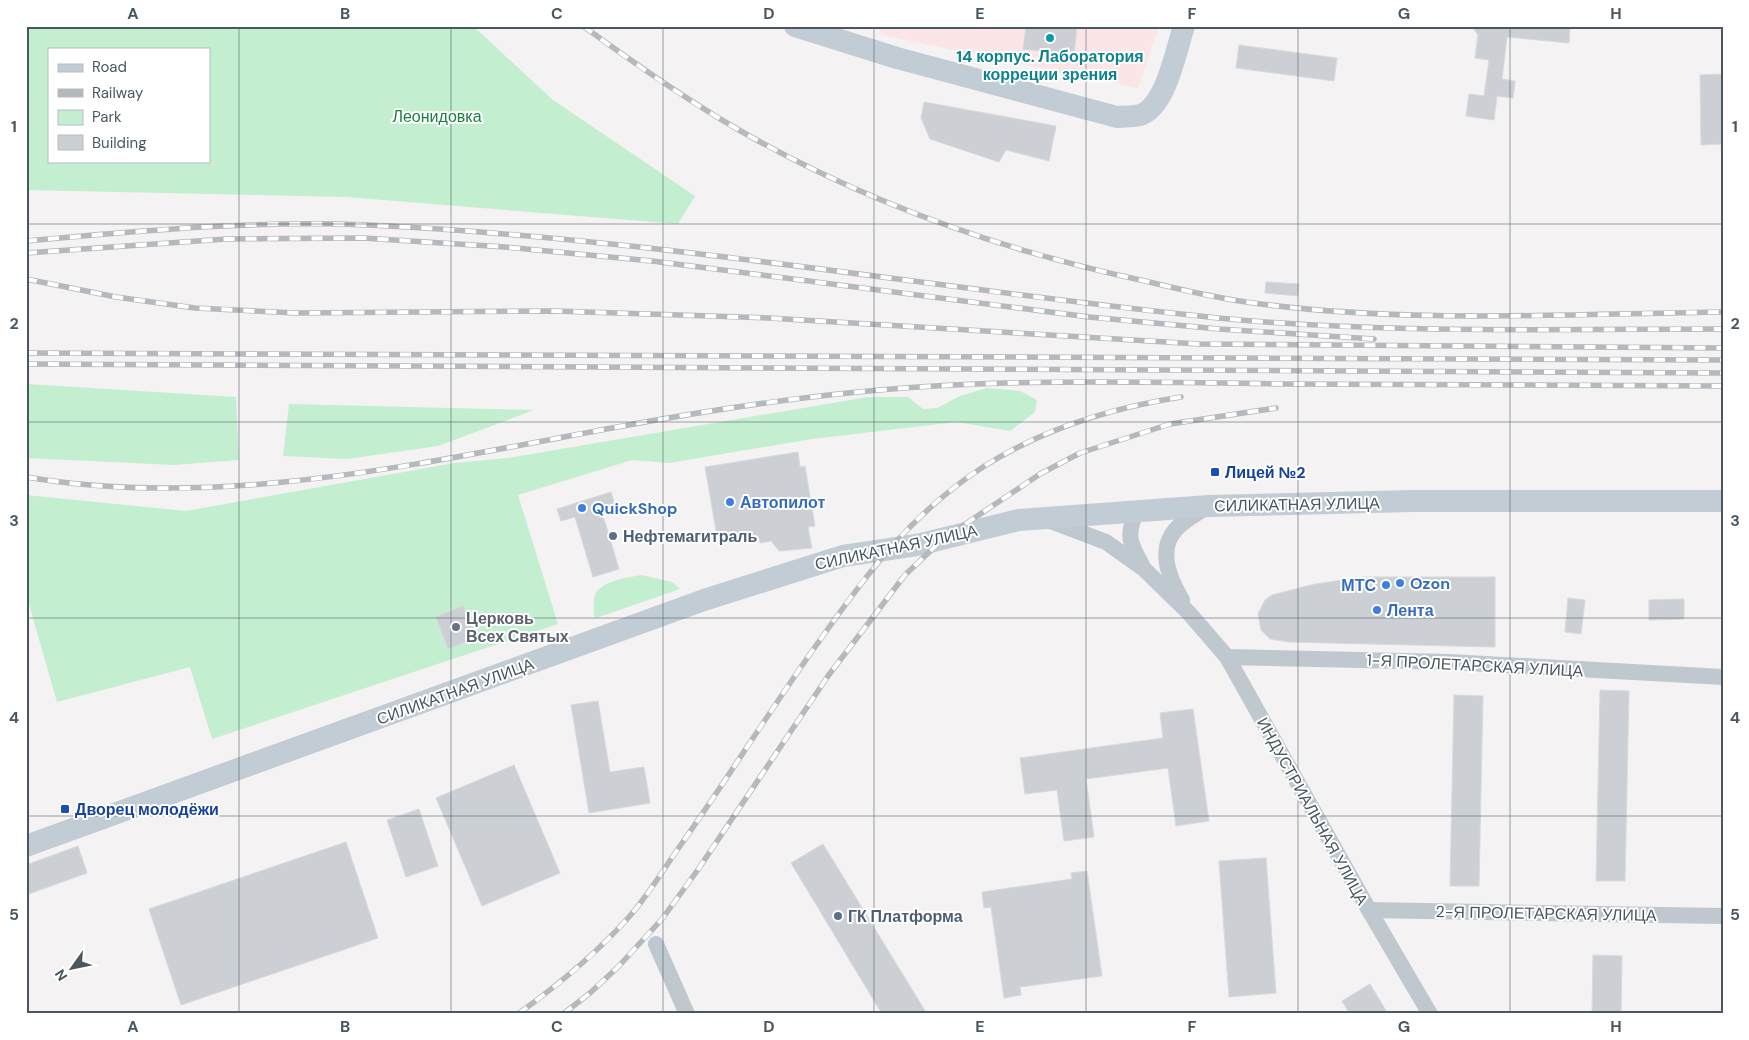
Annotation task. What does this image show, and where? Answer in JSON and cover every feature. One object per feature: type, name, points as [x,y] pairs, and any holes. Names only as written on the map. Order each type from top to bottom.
[{"type":"street","points":[[796,26],[897,58],[1117,117],[1141,115],[1160,98],[1184,26]]},
{"type":"street","name":"СИЛИКАТНАЯ УЛИЦА","points":[[26,846],[704,600],[842,556],[901,548],[1039,517],[1137,510],[1209,506],[1423,501],[1723,501]]},
{"type":"street","name":"ИНДУСТРИАЛЬНАЯ УЛИЦА","points":[[1189,613],[1166,565],[1168,547],[1172,533],[1209,506]]},
{"type":"street","name":"ИНДУСТРИАЛЬНАЯ УЛИЦА","points":[[1137,510],[1129,528],[1129,538],[1144,569]]},
{"type":"street","name":"ИНДУСТРИАЛЬНАЯ УЛИЦА","points":[[1039,517],[1106,542],[1144,569],[1189,613],[1227,657],[1368,910],[1430,1014]]},
{"type":"street","name":"1-Я ПРОЛЕТАРСКАЯ УЛИЦА","points":[[1227,657],[1458,662],[1723,676]]},
{"type":"street","name":"2-Я ПРОЛЕТАРСКАЯ УЛИЦА","points":[[1368,910],[1723,916]]},
{"type":"street","points":[[656,944],[687,1014]]},
{"type":"shaded area","points":[[877,26],[1159,26],[1138,88],[882,35]]},
{"type":"green space","name":"Леонидовка","points":[[26,26],[473,26],[553,100],[695,196],[678,224],[346,197],[26,190]]},
{"type":"green space","points":[[26,384],[236,397],[239,460],[174,465],[26,458]]},
{"type":"green space","points":[[987,388],[1020,391],[1037,400],[1035,412],[1010,431],[957,422],[812,439],[669,463],[632,460],[518,495],[558,624],[212,739],[190,667],[57,702],[26,594],[26,495],[186,511],[454,463],[508,458],[868,397],[908,397],[923,409],[937,408],[960,396]],"holes":[[[463,606],[475,638],[448,649],[436,617]]]},
{"type":"green space","points":[[289,404],[534,410],[438,446],[347,459],[283,456]]},
{"type":"green space","points":[[642,575],[672,582],[680,589],[596,618],[594,615],[594,602],[598,590],[616,580]]},
{"type":"building","name":"14 корпус. Лаборатория корреции зрения","points":[[1026,26],[1077,26],[1074,55],[1023,49]]},
{"type":"building","points":[[1472,26],[1570,26],[1569,43],[1507,37],[1502,79],[1515,81],[1513,98],[1497,96],[1494,120],[1466,116],[1469,94],[1484,96],[1489,60],[1475,58],[1478,35]]},
{"type":"building","points":[[1239,45],[1337,58],[1334,81],[1236,68]]},
{"type":"building","points":[[1723,74],[1723,144],[1701,145],[1700,75]]},
{"type":"building","points":[[924,102],[1056,126],[1049,161],[1006,150],[999,162],[930,139],[921,118]]},
{"type":"building","points":[[1266,282],[1299,284],[1298,296],[1265,293]]},
{"type":"building","points":[[798,452],[800,467],[805,466],[815,526],[808,527],[812,548],[779,551],[771,541],[760,543],[758,535],[718,542],[705,467]]},
{"type":"building","points":[[611,492],[615,505],[601,509],[619,569],[593,577],[575,517],[561,521],[557,509]]},
{"type":"building","name":"Лента","points":[[1364,577],[1495,577],[1495,647],[1289,642],[1270,639],[1261,630],[1258,614],[1265,600],[1272,595],[1315,584]]},
{"type":"building","points":[[1568,598],[1585,600],[1581,634],[1565,632]]},
{"type":"building","points":[[1684,599],[1684,619],[1649,620],[1649,600]]},
{"type":"building","name":"Церковь Всех Святых","points":[[463,606],[476,638],[448,649],[436,617]]},
{"type":"building","points":[[1600,690],[1629,691],[1625,881],[1596,881]]},
{"type":"building","points":[[1454,695],[1483,696],[1479,886],[1450,886]]},
{"type":"building","points":[[598,701],[610,772],[644,767],[650,803],[589,813],[571,705]]},
{"type":"building","points":[[1193,709],[1209,821],[1176,826],[1168,768],[1086,779],[1094,837],[1064,841],[1057,790],[1025,794],[1020,758],[1163,738],[1160,713]]},
{"type":"building","points":[[514,765],[560,873],[482,906],[436,798]]},
{"type":"building","points":[[419,809],[438,866],[406,877],[387,820]]},
{"type":"building","points":[[346,842],[378,938],[181,1005],[149,909]]},
{"type":"building","points":[[823,844],[927,1014],[882,1014],[791,863]]},
{"type":"building","points":[[78,846],[87,873],[26,895],[26,865]]},
{"type":"building","points":[[1266,858],[1276,993],[1229,997],[1219,861]]},
{"type":"building","points":[[1087,871],[1102,976],[1020,987],[1021,995],[1004,998],[991,907],[984,908],[982,892],[1072,879],[1071,873]]},
{"type":"building","points":[[1593,955],[1622,956],[1621,1014],[1592,1014]]},
{"type":"building","points":[[1370,984],[1388,1014],[1350,1014],[1342,1001]]},
{"type":"railway","points":[[583,26],[699,106],[739,130],[835,180],[885,202],[936,221],[988,239],[1092,269],[1233,300],[1305,309],[1364,313],[1484,316],[1723,312]]},
{"type":"railway","points":[[26,241],[240,225],[368,225],[475,232],[687,252],[1112,306],[1281,323],[1407,329],[1723,329]]},
{"type":"railway","points":[[26,253],[226,239],[363,238],[505,247],[652,261],[1089,317],[1219,329],[1374,339]]},
{"type":"railway","points":[[26,279],[116,297],[195,308],[296,313],[555,311],[769,318],[1199,344],[1723,348]]},
{"type":"railway","points":[[26,353],[1723,360]]},
{"type":"railway","points":[[26,364],[1723,373]]},
{"type":"railway","points":[[26,477],[99,486],[173,488],[247,485],[321,478],[394,468],[734,407],[858,392],[965,385],[1125,382],[1723,386]]},
{"type":"railway","points":[[518,1014],[562,981],[615,932],[635,910],[838,615],[893,545],[934,504],[983,467],[1030,441],[1079,421],[1129,407],[1181,397]]},
{"type":"railway","points":[[563,1014],[590,993],[618,967],[662,919],[697,871],[828,676],[905,575],[943,539],[1040,474],[1080,453],[1170,424],[1276,408]]},
{"type":"place","name":"14 корпус. Лаборатория корреции зрения","points":[[1050,38]]},
{"type":"place","name":"Лицей №2","points":[[1215,472]]},
{"type":"place","name":"Автопилот","points":[[730,502]]},
{"type":"place","name":"QuickShop","points":[[582,508]]},
{"type":"place","name":"Нефтемагитраль","points":[[613,536]]},
{"type":"place","name":"Ozon","points":[[1400,583]]},
{"type":"place","name":"МТС","points":[[1386,585]]},
{"type":"place","name":"Лента","points":[[1377,610]]},
{"type":"place","name":"Церковь Всех Святых","points":[[456,627]]},
{"type":"place","name":"Дворец молодёжи","points":[[65,809]]},
{"type":"place","name":"ГК Платформа","points":[[838,916]]}]
